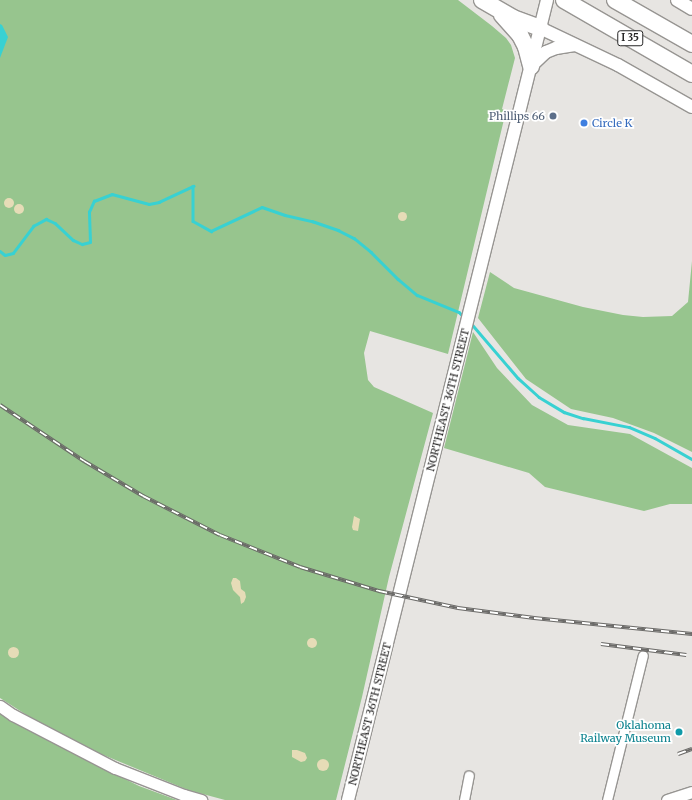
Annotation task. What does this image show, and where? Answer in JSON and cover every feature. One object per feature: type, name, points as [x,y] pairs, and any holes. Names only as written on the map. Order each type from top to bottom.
[{"type":"highway","points":[[482,0],[500,12],[540,28]]},
{"type":"highway","name":"I 35","points":[[564,0],[692,74]]},
{"type":"highway","name":"I 35","points":[[615,0],[692,44]]},
{"type":"highway","points":[[500,12],[520,35],[526,47],[531,66]]},
{"type":"main road","points":[[677,0],[692,9]]},
{"type":"main road","name":"NORTHEAST 36TH STREET","points":[[348,800],[546,4]]},
{"type":"main road","points":[[540,28],[618,65],[692,106]]},
{"type":"main road","points":[[531,66],[546,52],[556,48],[575,45]]},
{"type":"street","points":[[607,800],[643,655]]},
{"type":"street","points":[[0,706],[13,715],[113,767],[184,795],[201,800]]},
{"type":"street","points":[[464,800],[469,775]]},
{"type":"street","points":[[667,800],[692,792]]},
{"type":"green space","points":[[0,0],[458,0],[492,26],[506,38],[511,45],[515,58],[502,109],[506,111],[448,354],[370,331],[364,353],[368,380],[374,387],[433,413],[389,577],[362,697],[336,800],[225,800],[188,790],[101,754],[36,721],[0,698]]},
{"type":"green space","points":[[692,261],[692,452],[654,433],[613,418],[571,409],[526,379],[478,318],[490,272],[514,288],[583,307],[623,315],[643,317],[672,316],[688,302]]},
{"type":"green space","points":[[473,332],[497,368],[532,405],[568,425],[630,434],[692,468],[692,504],[670,504],[644,511],[545,487],[529,473],[444,448]]},
{"type":"green space","points":[[0,712],[28,730],[139,786],[177,800],[0,800]]},
{"type":"sand","points":[[7,198],[11,198],[14,203],[11,208],[7,208],[4,205],[4,201]]},
{"type":"sand","points":[[17,204],[21,204],[24,209],[21,214],[17,214],[14,211],[14,207]]},
{"type":"sand","points":[[400,212],[404,212],[406,216],[404,220],[400,220],[398,218],[398,214]]},
{"type":"sand","points":[[354,516],[360,519],[358,531],[353,530],[352,527]]},
{"type":"sand","points":[[233,578],[240,581],[241,589],[245,592],[246,597],[244,602],[241,604],[240,597],[233,590],[231,583]]},
{"type":"sand","points":[[310,638],[314,638],[316,639],[316,647],[310,648],[307,645],[307,641]]},
{"type":"sand","points":[[11,647],[15,647],[17,648],[17,656],[11,657],[8,654],[8,650]]},
{"type":"sand","points":[[292,750],[305,753],[307,758],[305,761],[301,762],[292,757]]},
{"type":"sand","points":[[321,759],[325,759],[329,765],[325,771],[321,771],[317,767],[317,763]]},
{"type":"water","points":[[0,24],[8,37],[0,58]]},
{"type":"waterway","points":[[0,251],[5,255],[13,253],[33,226],[46,219],[55,223],[73,240],[82,244],[90,242],[89,212],[94,201],[112,194],[149,204],[159,202],[193,186],[193,221],[211,231],[262,207],[285,215],[312,221],[338,230],[354,238],[417,295],[459,312],[464,317]]},
{"type":"waterway","points":[[471,323],[518,378],[539,397],[564,412],[583,418],[629,427],[655,438],[692,459]]},
{"type":"railway","points":[[0,405],[84,461],[143,496],[220,535],[300,567],[379,591],[458,608],[534,618],[692,634]]},
{"type":"railway","points":[[601,644],[686,655]]},
{"type":"railway","points":[[678,754],[692,749]]},
{"type":"place","name":"Phillips 66","points":[[553,116]]},
{"type":"place","name":"Circle K","points":[[584,123]]},
{"type":"place","name":"Oklahoma Railway Museum","points":[[679,732]]}]
